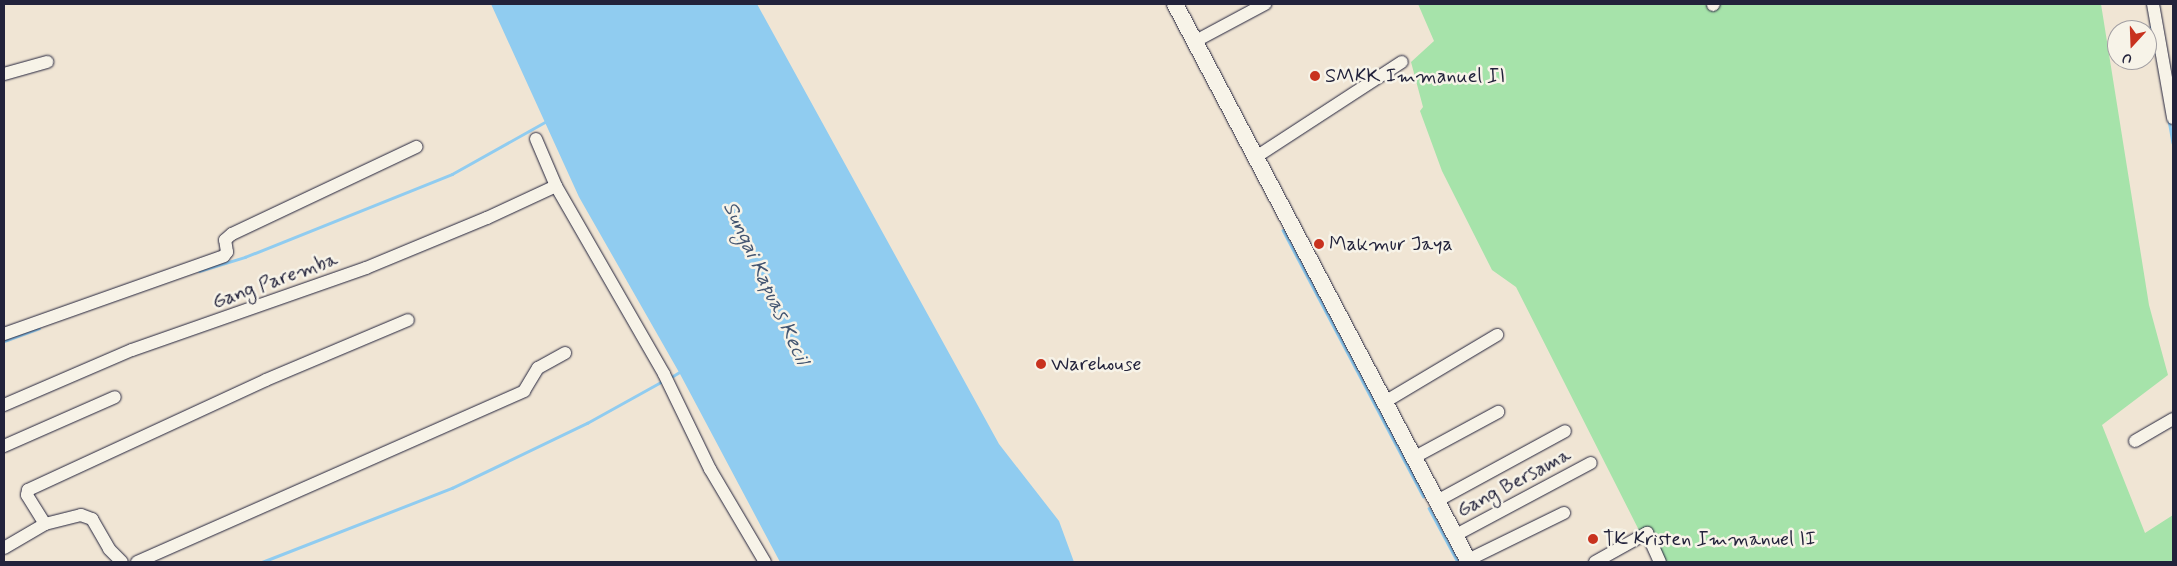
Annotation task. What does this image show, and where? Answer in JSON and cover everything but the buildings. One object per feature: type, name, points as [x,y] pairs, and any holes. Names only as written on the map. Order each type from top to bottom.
[{"type":"main road","points":[[1177,5],[1194,42],[1256,157],[1435,502],[1468,561]]},
{"type":"street","points":[[1194,42],[1265,4]]},
{"type":"street","points":[[2153,4],[2173,118]]},
{"type":"street","points":[[4,74],[48,62]]},
{"type":"street","points":[[1256,157],[1402,62]]},
{"type":"street","points":[[536,140],[556,186],[660,366],[710,469],[765,562]]},
{"type":"street","points":[[4,334],[224,256],[227,252],[225,240],[232,234],[416,146]]},
{"type":"street","name":"Gang Paremba","points":[[4,406],[132,350],[366,268],[487,218],[556,186]]},
{"type":"street","points":[[45,524],[27,496],[28,490],[266,380],[408,320]]},
{"type":"street","points":[[1383,402],[1497,335]]},
{"type":"street","points":[[137,562],[524,391],[538,368],[565,353]]},
{"type":"street","points":[[4,446],[115,397]]},
{"type":"street","points":[[1413,458],[1498,412]]},
{"type":"street","points":[[2135,441],[2173,419]]},
{"type":"street","points":[[1435,502],[1566,432]]},
{"type":"street","name":"Gang Bersama","points":[[1454,536],[1591,463]]},
{"type":"street","points":[[1468,561],[1564,513]]},
{"type":"street","points":[[4,548],[45,524],[81,515],[92,519],[109,549],[122,562]]},
{"type":"street","points":[[1595,562],[1647,533],[1660,562]]},
{"type":"green space","points":[[1418,4],[2101,4],[2107,42],[2107,70],[2112,70],[2149,305],[2168,375],[2102,425],[2145,533],[2173,515],[2173,562],[1655,562],[1516,287],[1492,270],[1442,171],[1420,111],[1423,107],[1411,62],[1434,41]]},
{"type":"water","name":"Sungai Kapuas Kecil","points":[[491,4],[757,4],[999,444],[1059,521],[1074,562],[780,562],[680,374],[579,197]]},
{"type":"waterway","points":[[2169,120],[2173,143]]},
{"type":"waterway","points":[[199,271],[245,257],[452,174],[547,121]]},
{"type":"waterway","points":[[1283,230],[1423,496]]},
{"type":"waterway","points":[[4,341],[39,328]]},
{"type":"waterway","points":[[673,376],[681,371]]},
{"type":"waterway","points":[[262,562],[452,488],[587,423],[661,382]]},
{"type":"waterway","points":[[1429,508],[1458,562]]},
{"type":"place","name":"SMKK Immanuel II","points":[[1315,76]]},
{"type":"place","name":"Makmur Jaya","points":[[1319,244]]},
{"type":"place","name":"Warehouse","points":[[1041,364]]},
{"type":"place","name":"TK Kristen Immanuel II","points":[[1593,539]]}]
